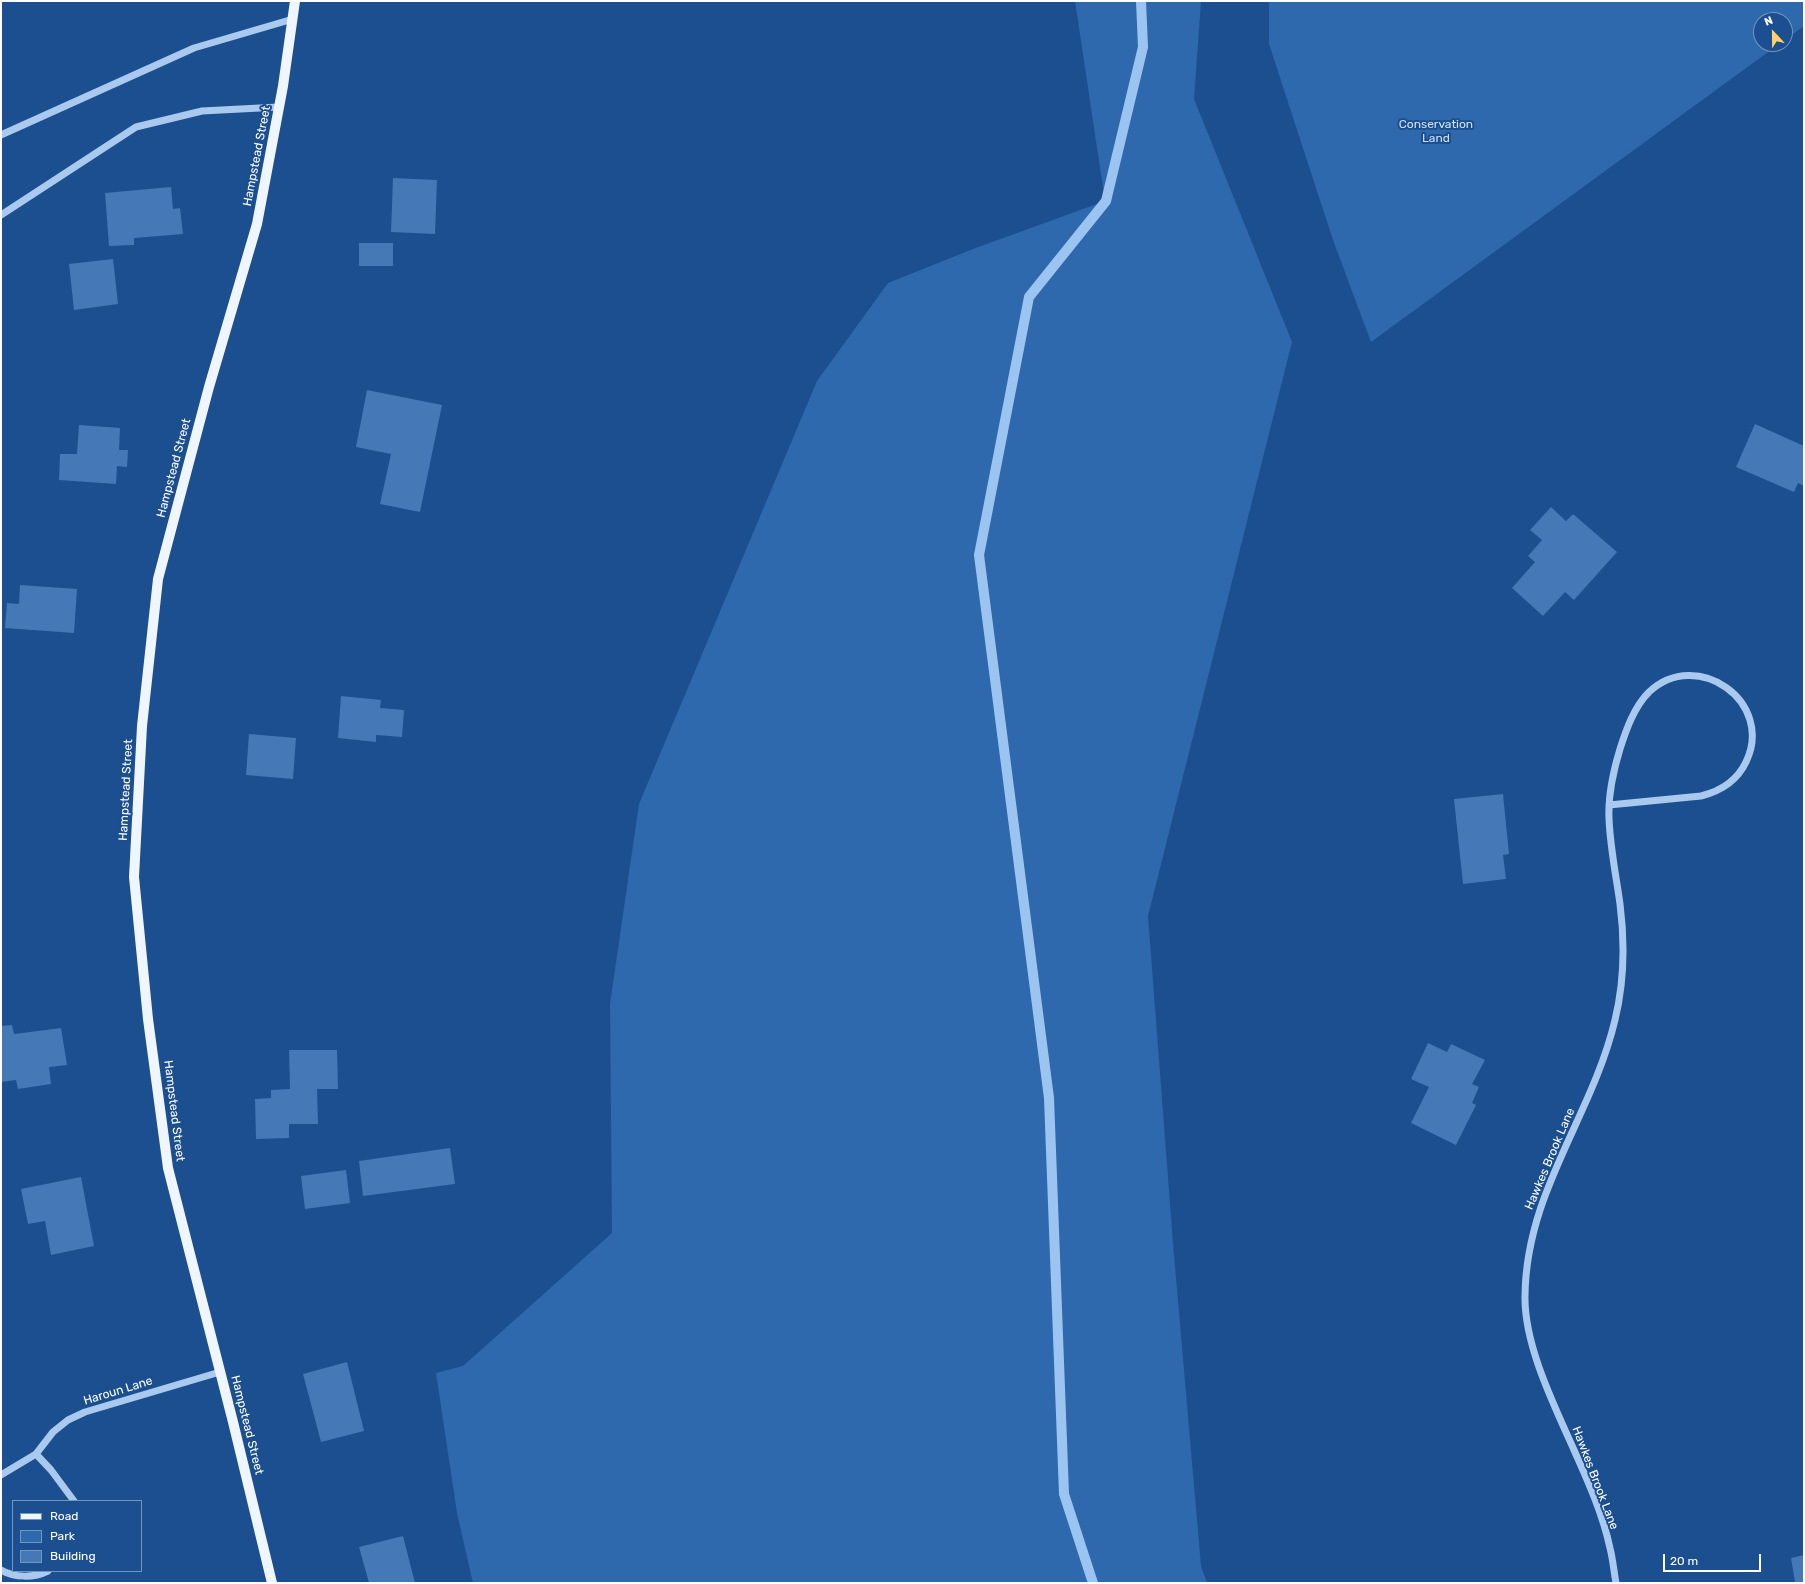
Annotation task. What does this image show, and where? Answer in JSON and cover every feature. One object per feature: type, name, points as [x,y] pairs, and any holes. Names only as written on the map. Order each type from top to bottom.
[{"type":"main road","name":"Hampstead Street","points":[[272,1583],[168,1168],[148,1019],[134,877],[142,726],[158,579],[209,387],[257,224],[279,107],[295,1]]},
{"type":"street","points":[[1,135],[194,48],[293,19]]},
{"type":"street","points":[[1,215],[136,127],[202,111],[279,107]]},
{"type":"street","name":"Hawkes Brook Lane","points":[[1609,806],[1701,796],[1714,793],[1735,778],[1749,757],[1752,731],[1744,706],[1737,696],[1717,681],[1705,677],[1692,675],[1680,676],[1669,680],[1649,692],[1635,712],[1624,738],[1612,783],[1609,806],[1611,850],[1623,935],[1623,964],[1616,1019],[1600,1070],[1540,1205],[1530,1245],[1525,1296],[1526,1318],[1548,1394],[1575,1452],[1596,1504],[1610,1546],[1616,1583]]},
{"type":"street","name":"Haroun Lane","points":[[1,1475],[36,1454],[53,1432],[68,1420],[85,1412],[220,1372]]},
{"type":"street","points":[[36,1454],[52,1470],[73,1500]]},
{"type":"street","points":[[1,1570],[5,1573],[23,1577],[46,1572]]},
{"type":"green space","points":[[1075,1],[1201,1],[1194,99],[1292,342],[1148,916],[1173,1243],[1201,1566],[1207,1583],[473,1583],[457,1513],[436,1373],[463,1366],[612,1233],[610,1004],[639,804],[817,381],[888,283],[973,249],[1105,201]]},
{"type":"green space","name":"Conservation Land","points":[[1269,1],[1804,1],[1804,26],[1793,34],[1793,12],[1753,12],[1753,52],[1768,52],[1371,342],[1333,240],[1269,44]]},
{"type":"building","points":[[393,178],[437,180],[435,234],[391,232]]},
{"type":"building","points":[[171,187],[173,209],[180,208],[183,234],[134,238],[134,245],[109,246],[105,193]]},
{"type":"building","points":[[359,243],[393,243],[393,266],[359,266]]},
{"type":"building","points":[[113,259],[118,304],[74,310],[69,264]]},
{"type":"building","points":[[367,390],[442,405],[420,512],[380,504],[391,454],[356,447]]},
{"type":"building","points":[[1755,424],[1804,446],[1804,486],[1798,483],[1794,492],[1736,467]]},
{"type":"building","points":[[79,425],[120,428],[119,450],[128,450],[127,467],[117,466],[116,484],[59,480],[60,454],[77,454]]},
{"type":"building","points":[[1551,507],[1566,521],[1573,514],[1617,552],[1574,600],[1565,592],[1543,616],[1512,588],[1535,562],[1528,556],[1542,540],[1530,530]]},
{"type":"building","points":[[20,585],[77,589],[74,633],[5,628],[7,603],[19,604]]},
{"type":"building","points":[[341,696],[381,700],[380,708],[404,710],[402,737],[376,735],[376,742],[338,738]]},
{"type":"building","points":[[249,734],[296,738],[293,779],[246,775]]},
{"type":"building","points":[[1503,794],[1509,854],[1503,855],[1506,879],[1463,884],[1454,799]]},
{"type":"building","points":[[12,1025],[14,1034],[61,1028],[67,1065],[49,1067],[51,1084],[18,1089],[16,1080],[1,1082],[1,1026]]},
{"type":"building","points":[[1428,1043],[1447,1052],[1451,1044],[1485,1060],[1472,1084],[1479,1087],[1472,1103],[1476,1105],[1456,1145],[1411,1123],[1429,1087],[1411,1079]]},
{"type":"building","points":[[289,1050],[337,1050],[338,1089],[317,1089],[318,1124],[289,1124],[289,1138],[256,1139],[255,1099],[271,1098],[271,1090],[290,1089]]},
{"type":"building","points":[[450,1148],[455,1184],[363,1196],[359,1161]]},
{"type":"building","points":[[346,1170],[350,1203],[305,1209],[301,1176]]},
{"type":"building","points":[[81,1177],[94,1246],[51,1255],[45,1221],[28,1224],[21,1189]]},
{"type":"building","points":[[347,1362],[364,1431],[321,1442],[303,1374]]},
{"type":"building","points":[[403,1536],[415,1583],[369,1583],[359,1547]]},
{"type":"building","points":[[1804,1555],[1804,1583],[1792,1583],[1795,1582],[1791,1558]]},
{"type":"waterway","points":[[1093,1583],[1064,1494],[1049,1098],[979,555],[1029,297],[1106,201],[1143,47],[1141,1]]}]
